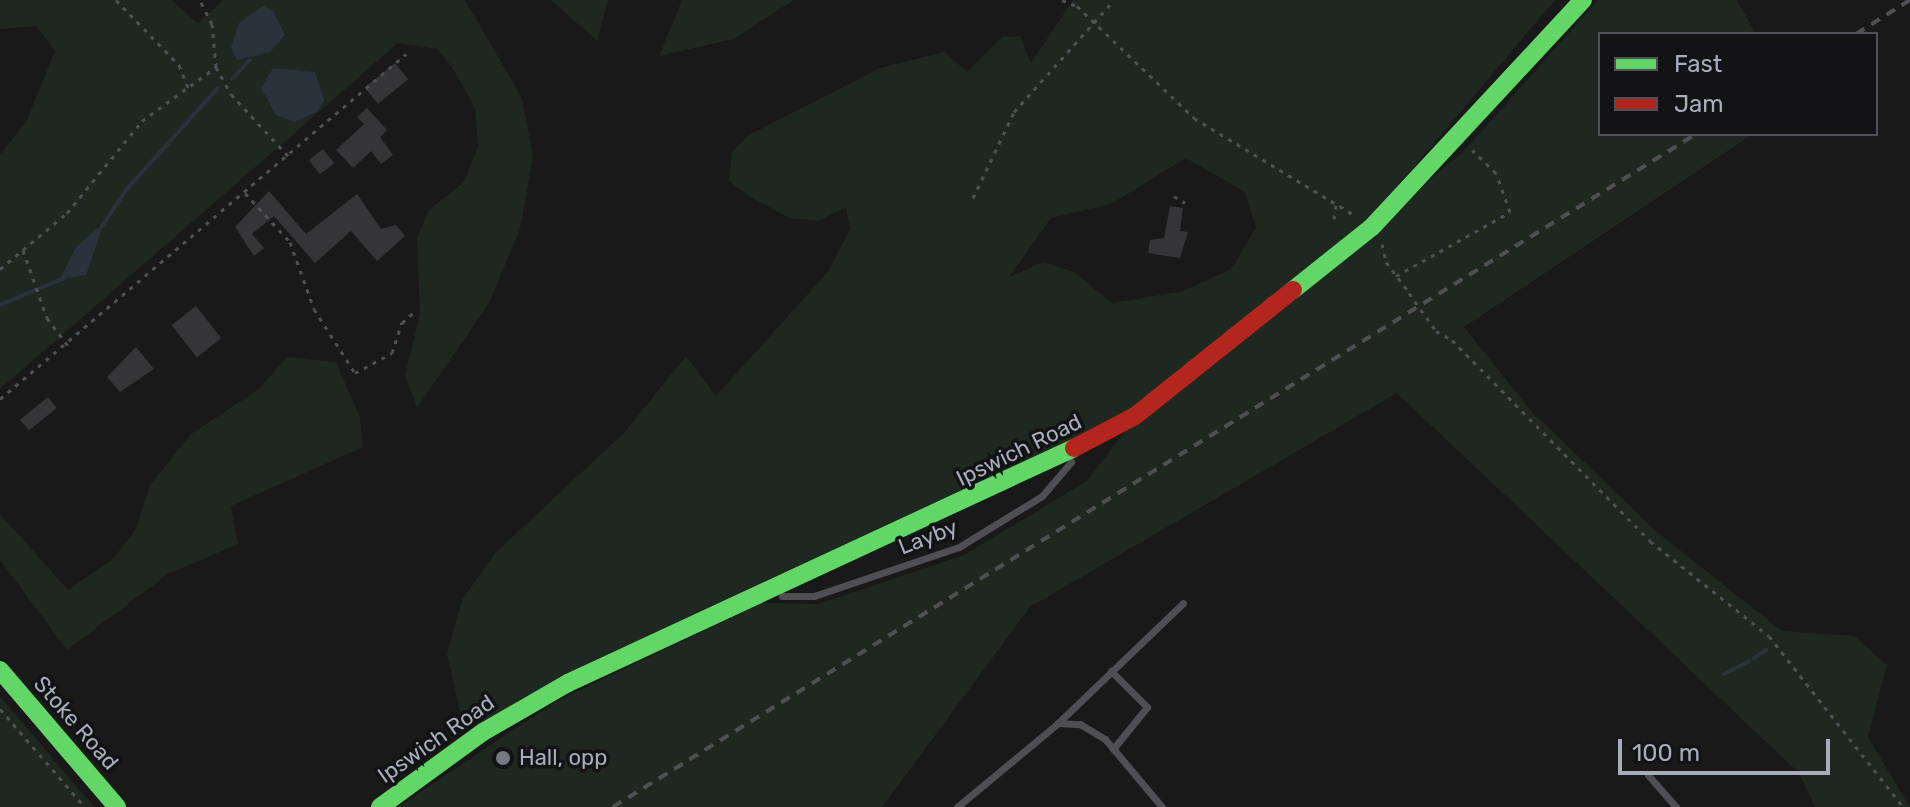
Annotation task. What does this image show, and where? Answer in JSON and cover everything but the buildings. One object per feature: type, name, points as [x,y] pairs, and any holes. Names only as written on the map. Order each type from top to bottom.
[{"type":"main road","name":"Ipswich Road","points":[[380,807],[483,732],[548,694],[757,595],[1082,448],[1220,352],[1367,226],[1583,0]]},
{"type":"main road","name":"Stoke Road","points":[[0,670],[117,807]]},
{"type":"lane","name":"Layby","points":[[757,595],[814,596],[959,547],[1042,496],[1082,448]]},
{"type":"lane","points":[[957,807],[1058,723],[1183,603]]},
{"type":"lane","points":[[1111,671],[1147,712],[1113,749]]},
{"type":"lane","points":[[1058,723],[1080,724],[1113,749],[1162,807]]},
{"type":"lane","points":[[1648,775],[1676,807]]},
{"type":"path","points":[[116,0],[179,65],[188,87]]},
{"type":"path","points":[[200,0],[212,24],[216,67],[231,94],[290,158]]},
{"type":"path","points":[[1062,0],[1077,6],[1194,118],[1335,202],[1367,226],[1382,244],[1396,276],[1436,331],[1452,340],[1650,541],[1769,636],[1903,807]]},
{"type":"path","points":[[1077,6],[1078,0]]},
{"type":"path","points":[[973,198],[1014,112],[1047,82],[1092,22],[1114,0]]},
{"type":"path","points":[[0,399],[68,346],[290,158],[406,54]]},
{"type":"path","points":[[0,269],[67,213],[142,121],[216,67]]},
{"type":"path","points":[[1396,276],[1510,212],[1496,173],[1471,150],[1482,139]]},
{"type":"path","points":[[245,193],[290,242],[314,309],[355,373],[392,353],[402,323],[416,310]]},
{"type":"path","points":[[1174,196],[1185,203]]},
{"type":"path","points":[[1334,219],[1335,202]]},
{"type":"path","points":[[23,250],[47,318],[68,346]]},
{"type":"path","points":[[0,709],[85,807]]},
{"type":"shaded area","points":[[0,0],[171,0],[198,23],[223,0],[465,0],[522,98],[533,157],[520,229],[489,303],[417,408],[405,375],[420,315],[417,238],[429,210],[464,182],[478,147],[475,108],[452,67],[437,49],[398,43],[0,389],[0,154],[26,122],[55,51],[36,26],[0,29]]},
{"type":"shaded area","points":[[608,0],[597,41],[552,1]]},
{"type":"shaded area","points":[[682,0],[794,0],[734,39],[659,56]]},
{"type":"shaded area","points":[[1073,0],[1555,0],[1370,219],[1116,421],[479,724],[460,711],[447,654],[462,600],[495,553],[624,433],[686,356],[716,396],[828,272],[850,229],[846,207],[818,221],[790,218],[750,197],[729,181],[732,152],[747,136],[880,68],[945,52],[967,72],[1002,37],[1020,36],[1031,63]],"holes":[[[1186,158],[1245,192],[1256,228],[1231,269],[1184,291],[1112,303],[1074,272],[1043,262],[1009,277],[1051,218],[1111,204]]]},
{"type":"shaded area","points":[[1598,0],[1737,0],[1755,32],[1598,32],[1598,136],[1750,136],[1464,327],[1532,412],[1657,532],[1782,631],[1854,636],[1887,665],[1868,737],[1910,807],[1815,807],[1799,773],[1397,393],[1030,607],[882,807],[398,807],[557,701],[762,603],[819,604],[964,555],[1087,481],[1126,430],[1464,151]]},
{"type":"shaded area","points":[[263,6],[273,11],[285,35],[270,52],[237,60],[231,48],[239,23]]},
{"type":"shaded area","points":[[273,68],[315,72],[324,100],[317,112],[294,122],[276,115],[261,88]]},
{"type":"shaded area","points":[[104,223],[86,275],[60,279],[76,247]]},
{"type":"shaded area","points":[[287,357],[336,362],[360,418],[363,447],[231,506],[238,544],[168,574],[67,650],[0,560],[0,514],[68,590],[113,559],[136,529],[150,485],[191,434],[259,389]]},
{"type":"shaded area","points":[[0,696],[76,786],[95,807],[0,807]]},
{"type":"waterway","points":[[232,79],[250,60]]},
{"type":"waterway","points":[[102,226],[126,190],[217,89]]},
{"type":"waterway","points":[[0,305],[64,278]]},
{"type":"waterway","points":[[1754,658],[1767,650]]},
{"type":"waterway","points":[[1724,674],[1749,661]]},
{"type":"railway","points":[[1859,32],[1910,0]]},
{"type":"railway","points":[[613,807],[1693,136]]},
{"type":"traffic: fast","points":[[1293,290],[1372,227],[1583,0]]},
{"type":"traffic: fast","points":[[380,807],[483,732],[568,683],[1074,448]]},
{"type":"traffic: fast","points":[[0,670],[117,807]]},
{"type":"traffic: jam","points":[[1074,448],[1135,416],[1293,290]]},
{"type":"place","name":"Hall, opp","points":[[503,758]]}]
